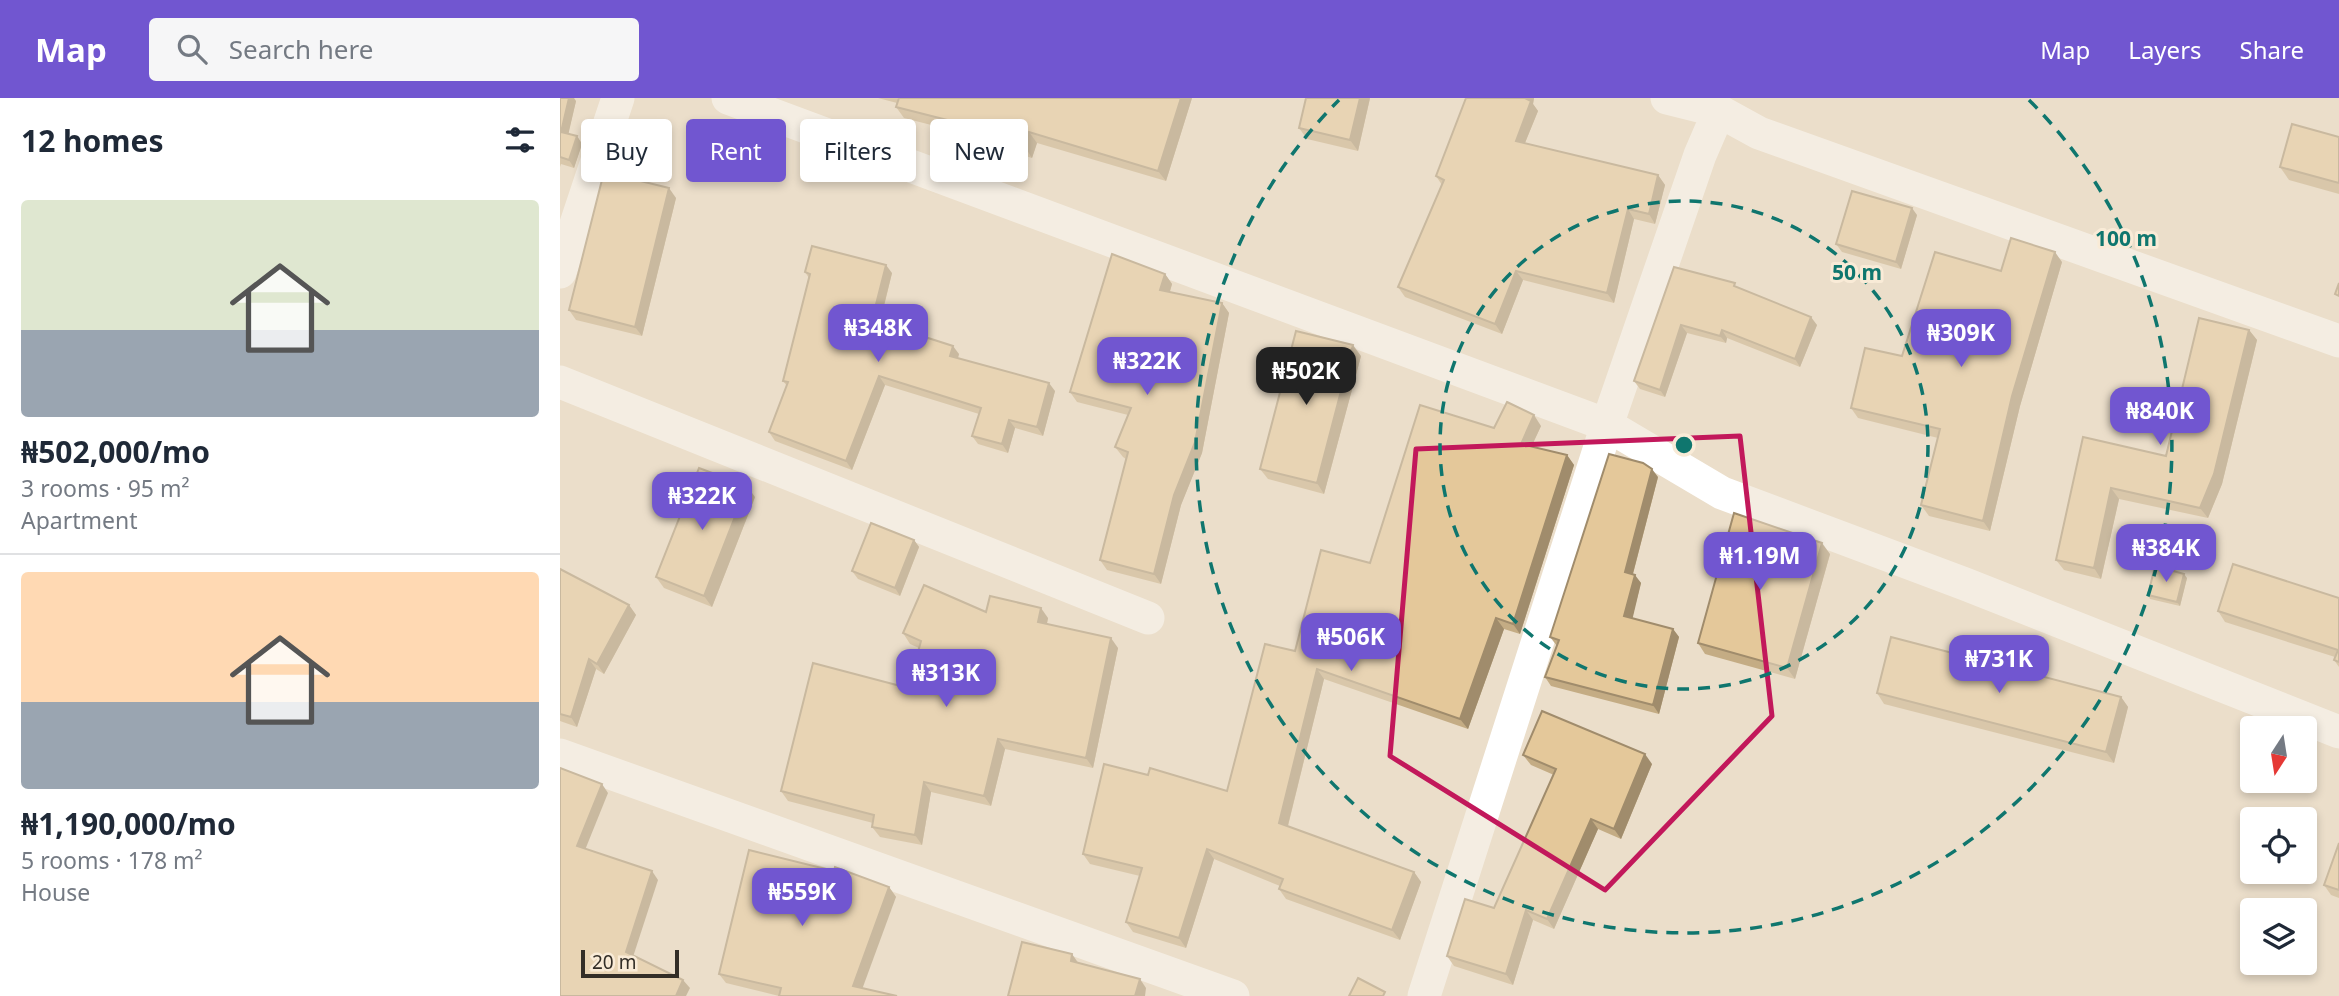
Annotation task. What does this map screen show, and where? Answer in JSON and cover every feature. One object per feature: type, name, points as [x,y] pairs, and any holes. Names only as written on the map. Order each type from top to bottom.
[{"type":"street","points":[[560,272],[618,98]]},
{"type":"street","points":[[728,98],[1607,425],[1723,493],[1965,584],[2339,732]]},
{"type":"street","points":[[1667,98],[1719,111],[1759,133],[2339,341]]},
{"type":"street","points":[[1424,996],[1607,425],[1700,155],[1719,111]]},
{"type":"street","points":[[560,382],[1148,618]]},
{"type":"street","points":[[560,755],[1233,996]]},
{"type":"highlighted area","points":[[1740,436],[1772,716],[1605,890],[1390,756],[1416,449]]},
{"type":"building","points":[[560,98],[569,98],[561,132],[577,136],[569,160],[560,157]]},
{"type":"building","points":[[899,98],[1181,98],[1158,171],[1029,132],[1028,136],[1028,119],[943,119],[896,107]]},
{"type":"building","points":[[1306,98],[1360,98],[1350,140],[1299,128]]},
{"type":"building","points":[[1466,98],[1525,98],[1531,101],[1516,141],[1658,175],[1649,214],[1628,209],[1607,293],[1516,271],[1495,324],[1398,287],[1444,180],[1436,176]]},
{"type":"building","points":[[2292,124],[2339,137],[2339,183],[2280,167]]},
{"type":"building","points":[[601,182],[645,182],[669,188],[635,327],[569,310]]},
{"type":"building","points":[[1852,191],[1912,208],[1896,262],[1836,244]]},
{"type":"building","points":[[2011,238],[2055,252],[2012,396],[1983,521],[1921,505],[1940,429],[1851,408],[1865,348],[1902,356],[1935,252],[2001,271]]},
{"type":"building","points":[[812,246],[886,265],[872,320],[953,346],[950,356],[1049,383],[1037,427],[1009,420],[1002,444],[972,436],[981,408],[879,376],[846,461],[769,432],[788,382],[783,381],[810,274],[805,272]]},
{"type":"building","points":[[1112,254],[1165,274],[1160,290],[1222,303],[1195,442],[1174,495],[1154,574],[1100,560],[1128,452],[1115,447],[1131,408],[1070,392]]},
{"type":"building","points":[[1674,267],[1735,283],[1734,286],[1811,317],[1795,359],[1722,330],[1720,336],[1681,325],[1660,390],[1634,381]]},
{"type":"building","points":[[2199,318],[2249,330],[2214,474],[2200,508],[2111,488],[2094,568],[2056,560],[2083,437],[2166,456]]},
{"type":"building","points":[[1296,331],[1353,345],[1317,483],[1260,469]]},
{"type":"building","points":[[1507,402],[1534,415],[1521,444],[1567,455],[1513,624],[1496,618],[1460,719],[1317,669],[1279,823],[1414,872],[1392,930],[1279,889],[1283,879],[1207,849],[1179,938],[1126,922],[1142,868],[1083,854],[1104,764],[1148,775],[1150,768],[1227,791],[1265,644],[1295,651],[1321,550],[1370,563],[1420,405],[1494,428]]},
{"type":"building","points":[[1609,454],[1643,463],[1652,469],[1625,572],[1635,575],[1624,616],[1673,629],[1653,705],[1545,677],[1559,640],[1550,637]]},
{"type":"building","points":[[699,468],[747,486],[704,596],[656,577]]},
{"type":"building","points":[[1734,513],[1822,543],[1787,668],[1698,643]]},
{"type":"building","points":[[871,523],[914,540],[895,588],[852,571]]},
{"type":"building","points":[[2233,564],[2339,598],[2339,662],[2334,660],[2338,650],[2218,611]]},
{"type":"building","points":[[2155,566],[2184,574],[2177,602],[2148,595]]},
{"type":"building","points":[[560,569],[629,605],[597,664],[589,659],[571,717],[560,714]]},
{"type":"building","points":[[924,585],[986,612],[990,596],[1041,608],[1038,622],[1111,638],[1086,758],[998,739],[984,796],[924,782],[915,835],[872,827],[874,815],[781,791],[813,663],[908,688],[921,641],[903,633]]},
{"type":"building","points":[[1891,637],[2121,697],[2106,752],[1877,693]]},
{"type":"building","points":[[1542,711],[1645,754],[1614,829],[1591,819],[1547,919],[1526,910],[1506,974],[1447,956],[1465,899],[1494,908],[1556,769],[1523,755]]},
{"type":"building","points":[[560,768],[602,784],[577,846],[652,871],[626,952],[683,980],[676,996],[560,996]]},
{"type":"building","points":[[2339,843],[2339,890],[2324,885]]},
{"type":"building","points":[[749,850],[834,871],[835,867],[889,887],[853,986],[897,996],[779,996],[781,988],[719,974]]},
{"type":"building","points":[[1022,942],[1072,954],[1071,961],[1140,979],[1135,996],[1008,996]]},
{"type":"building","points":[[1358,978],[1385,992],[1383,996],[1349,996]]}]
